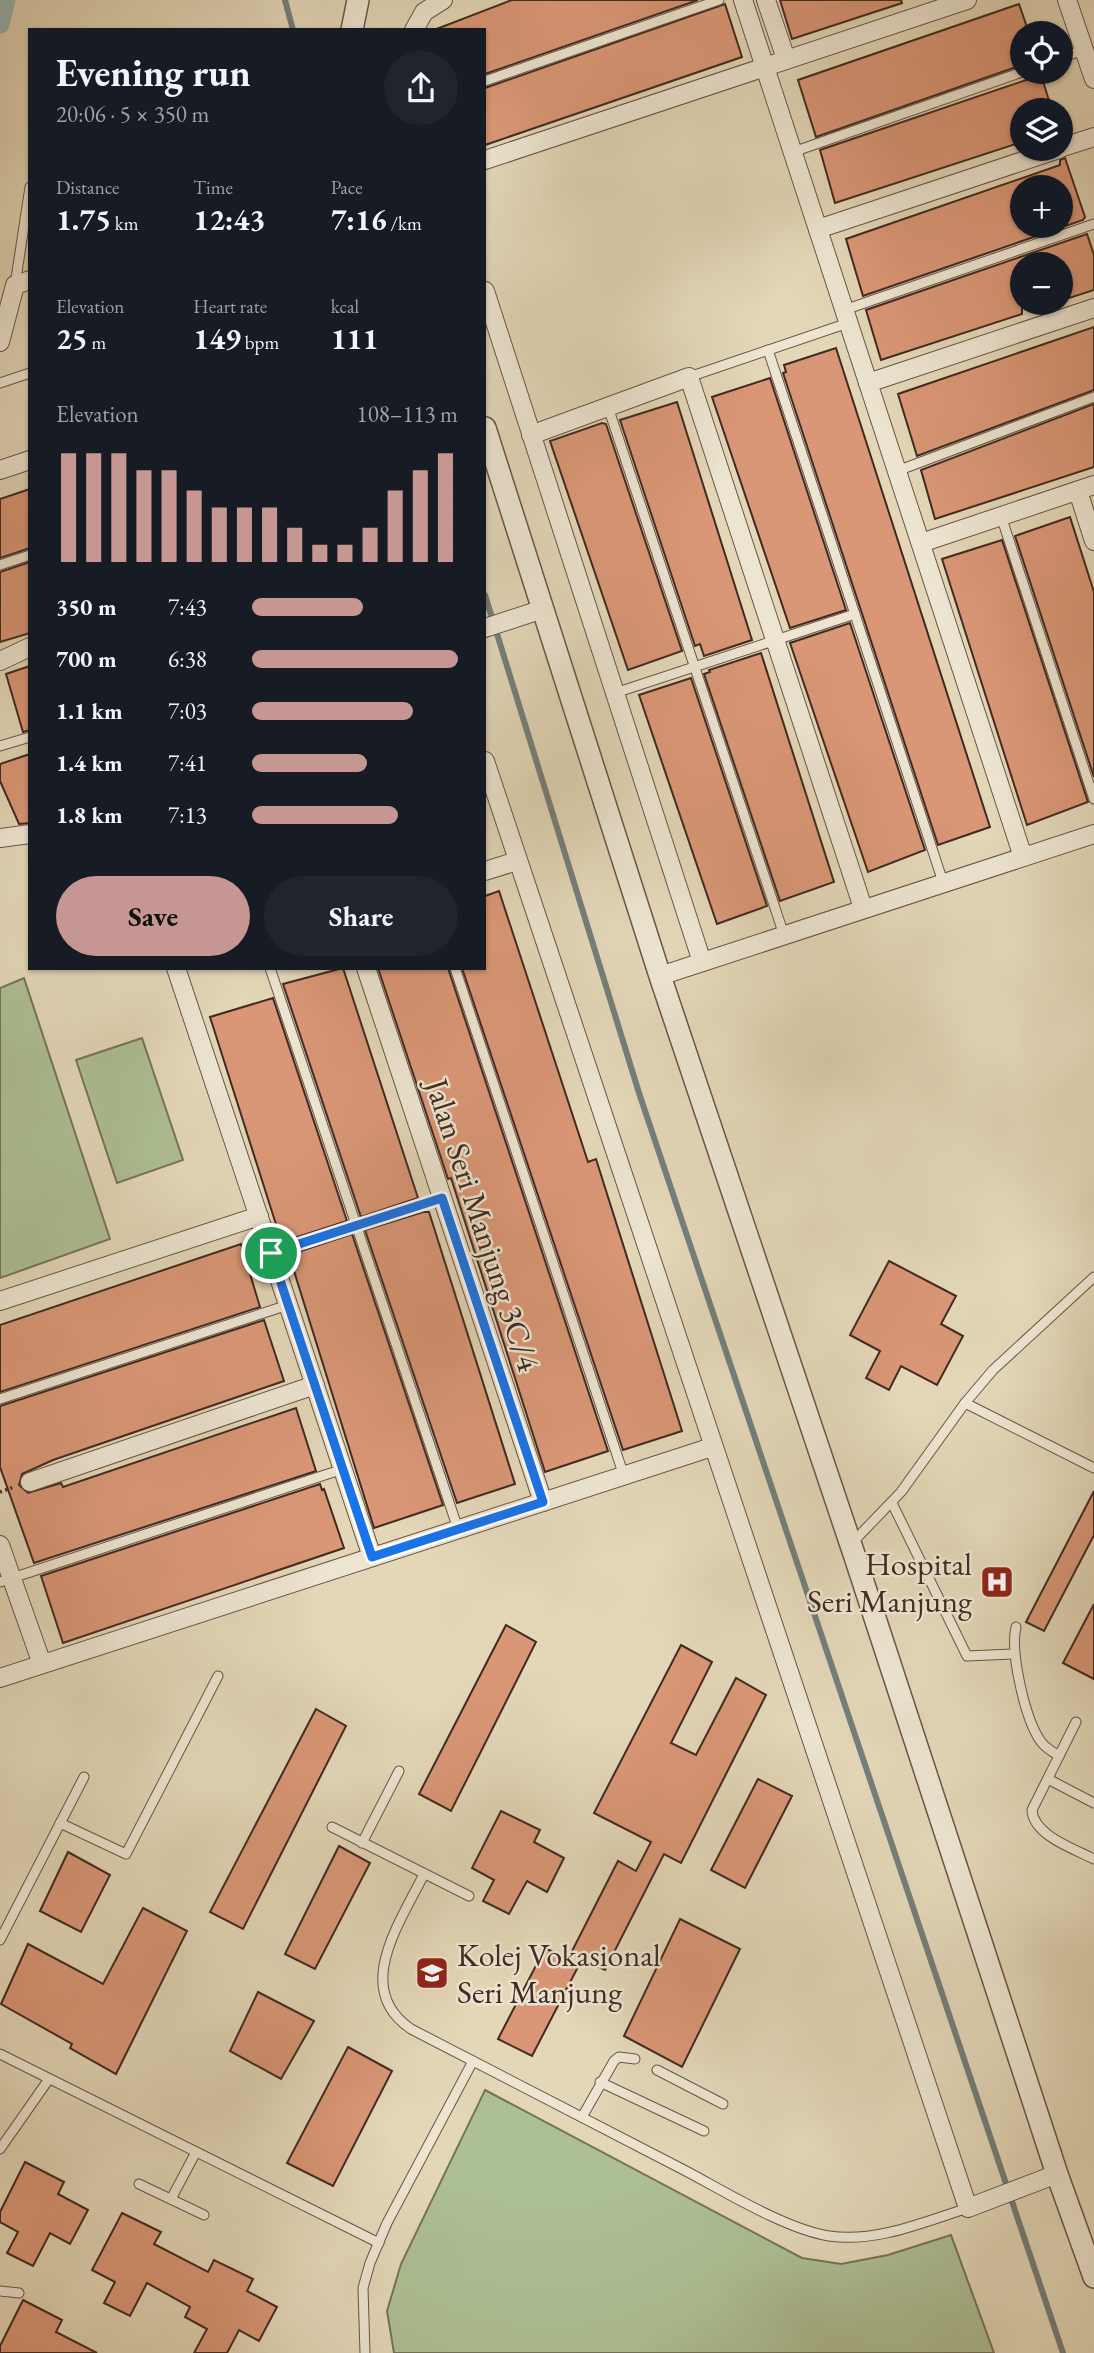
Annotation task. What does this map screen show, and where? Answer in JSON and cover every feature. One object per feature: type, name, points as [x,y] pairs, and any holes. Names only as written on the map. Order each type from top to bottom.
[{"type":"street","points":[[352,28],[358,0]]},
{"type":"street","points":[[415,28],[424,12],[443,0]]},
{"type":"street","points":[[743,0],[1023,857]]},
{"type":"street","points":[[766,0],[786,59]]},
{"type":"street","points":[[486,160],[967,0]]},
{"type":"street","points":[[1067,0],[1093,75]]},
{"type":"street","points":[[1073,144],[1094,137]]},
{"type":"street","points":[[818,229],[1021,161]]},
{"type":"street","points":[[0,342],[22,283]]},
{"type":"street","points":[[486,294],[702,962]]},
{"type":"street","points":[[868,383],[1094,308]]},
{"type":"street","points":[[531,435],[689,377],[863,908]]},
{"type":"street","points":[[486,431],[660,976],[1057,2174],[1094,2277]]},
{"type":"street","points":[[0,470],[28,461]]},
{"type":"street","points":[[921,543],[1086,488],[1094,541]]},
{"type":"street","points":[[486,628],[543,609]]},
{"type":"street","points":[[0,661],[28,647]]},
{"type":"street","points":[[486,764],[968,2207],[1057,2174]]},
{"type":"street","points":[[0,838],[28,834]]},
{"type":"street","points":[[660,976],[1094,834]]},
{"type":"street","points":[[486,871],[517,861]]},
{"type":"street","points":[[181,970],[271,1253],[372,1557]]},
{"type":"street","name":"Jalan Seri Manjung 3C/4","points":[[367,970],[543,1502]]},
{"type":"street","points":[[0,1301],[259,1216]]},
{"type":"street","points":[[30,1482],[315,1385]]},
{"type":"street","points":[[0,1678],[712,1447]]},
{"type":"street","points":[[0,1545],[6,1580],[42,1664]]},
{"type":"lane","points":[[486,82],[719,0]]},
{"type":"lane","points":[[1073,54],[1084,50]]},
{"type":"lane","points":[[793,152],[1010,76]]},
{"type":"lane","points":[[22,283],[28,211]]},
{"type":"lane","points":[[689,377],[768,350],[846,316],[1094,224]]},
{"type":"lane","points":[[768,350],[943,882]]},
{"type":"lane","points":[[0,383],[28,374]]},
{"type":"lane","points":[[897,471],[1094,397]]},
{"type":"lane","points":[[608,407],[784,934]]},
{"type":"lane","points":[[1001,516],[1094,799]]},
{"type":"lane","points":[[0,565],[28,556]]},
{"type":"lane","points":[[615,693],[855,614]]},
{"type":"lane","points":[[0,746],[28,738]]},
{"type":"lane","points":[[271,970],[354,1226],[458,1529]]},
{"type":"lane","points":[[456,970],[624,1476]]},
{"type":"lane","points":[[271,1253],[442,1198]]},
{"type":"lane","points":[[850,1544],[892,1503],[965,1402],[993,1370],[1093,1279]]},
{"type":"lane","points":[[0,1399],[288,1305]]},
{"type":"lane","points":[[965,1402],[1094,1468]]},
{"type":"lane","points":[[6,1580],[343,1469]]},
{"type":"lane","points":[[892,1503],[967,1656],[1013,1654]]},
{"type":"lane","points":[[1016,1627],[1013,1654],[1037,1735],[1042,1744],[1059,1756]]},
{"type":"lane","points":[[60,1824],[126,1854],[218,1676]]},
{"type":"lane","points":[[1076,1722],[1032,1810],[1032,1818],[1041,1829],[1094,1859]]},
{"type":"lane","points":[[362,1843],[399,1771]]},
{"type":"lane","points":[[0,1940],[84,1777]]},
{"type":"lane","points":[[1048,1779],[1094,1803]]},
{"type":"lane","points":[[332,1827],[469,1896]]},
{"type":"lane","points":[[424,1874],[393,1938],[381,1972],[383,1998],[394,2017],[473,2061],[805,2230],[828,2236],[874,2234],[911,2227],[968,2207]]},
{"type":"lane","points":[[0,2054],[379,2244]]},
{"type":"lane","points":[[582,2117],[600,2082],[620,2057],[635,2059]]},
{"type":"lane","points":[[365,2353],[363,2288],[379,2244],[473,2061]]},
{"type":"lane","points":[[657,2070],[723,2104]]},
{"type":"lane","points":[[0,2149],[49,2079]]},
{"type":"lane","points":[[600,2082],[704,2131]]},
{"type":"lane","points":[[172,2199],[196,2152]]},
{"type":"lane","points":[[139,2184],[204,2215]]},
{"type":"lane","points":[[0,2291],[19,2293]]},
{"type":"green space","points":[[24,978],[110,1239],[0,1278],[0,988]]},
{"type":"green space","points":[[142,1038],[183,1160],[117,1183],[76,1060]]},
{"type":"green space","points":[[485,2090],[802,2258],[841,2264],[888,2255],[951,2235],[994,2353],[394,2353],[387,2311],[401,2264]]},
{"type":"building","points":[[512,0],[698,0],[486,74],[486,28],[439,28]]},
{"type":"building","points":[[780,0],[901,0],[902,3],[792,39]]},
{"type":"building","points":[[725,4],[742,57],[486,145],[486,88]]},
{"type":"building","points":[[1019,4],[1025,21],[1010,21],[1010,69],[816,137],[798,80]]},
{"type":"building","points":[[1014,84],[1044,84],[1048,98],[1010,98],[1010,146],[835,203],[820,150]]},
{"type":"building","points":[[1060,161],[1066,161],[1071,175],[1031,175],[1060,165]]},
{"type":"building","points":[[1010,182],[1010,238],[1031,238],[863,296],[846,239]]},
{"type":"building","points":[[1073,182],[1085,217],[1073,223]]},
{"type":"building","points":[[1087,234],[1094,255],[1094,290],[1073,297],[1073,252],[1035,252]]},
{"type":"building","points":[[1010,260],[1010,315],[1019,315],[881,360],[866,310]]},
{"type":"building","points":[[1094,327],[1094,390],[917,456],[898,394]]},
{"type":"building","points":[[836,348],[990,827],[938,845],[783,373],[786,372],[784,365]]},
{"type":"building","points":[[770,378],[846,610],[790,628],[712,397]]},
{"type":"building","points":[[677,402],[752,640],[704,656],[700,644],[695,646],[620,420]]},
{"type":"building","points":[[1094,404],[1094,467],[935,519],[921,470]]},
{"type":"building","points":[[602,423],[606,424],[682,651],[628,670],[550,441]]},
{"type":"building","points":[[28,490],[28,549],[0,558],[0,499]]},
{"type":"building","points":[[1070,517],[1094,592],[1094,777],[1015,536]]},
{"type":"building","points":[[1002,540],[1088,802],[1027,825],[942,559]]},
{"type":"building","points":[[28,563],[28,634],[0,642],[0,572]]},
{"type":"building","points":[[850,623],[925,850],[868,872],[790,643]]},
{"type":"building","points":[[761,653],[834,882],[780,901],[704,674]]},
{"type":"building","points":[[28,667],[28,731],[23,732],[6,674]]},
{"type":"building","points":[[691,678],[767,906],[717,924],[639,695]]},
{"type":"building","points":[[28,755],[28,823],[19,824],[0,781],[0,764]]},
{"type":"building","points":[[499,891],[588,1162],[596,1159],[682,1431],[623,1450],[463,970],[486,970],[486,896]]},
{"type":"building","points":[[344,970],[418,1198],[361,1217],[283,984]]},
{"type":"building","points":[[379,970],[449,970],[608,1451],[545,1472],[451,1178],[448,1179]]},
{"type":"building","points":[[273,998],[347,1221],[285,1241],[281,1240],[210,1017]]},
{"type":"building","points":[[429,1212],[515,1484],[457,1503],[365,1230]]},
{"type":"building","points":[[352,1234],[443,1505],[374,1528],[289,1255]]},
{"type":"building","points":[[241,1244],[260,1307],[0,1392],[0,1325]]},
{"type":"building","points":[[889,1261],[956,1296],[941,1324],[963,1336],[937,1385],[901,1366],[889,1390],[866,1378],[880,1351],[850,1335]]},
{"type":"building","points":[[264,1320],[284,1381],[53,1460],[22,1474],[19,1485],[28,1493],[61,1483],[63,1487],[296,1408],[316,1471],[34,1563],[0,1467],[0,1406]]},
{"type":"building","points":[[320,1484],[344,1548],[63,1643],[41,1576]]},
{"type":"building","points":[[1094,1491],[1094,1535],[1044,1631],[1026,1622]]},
{"type":"building","points":[[1094,1604],[1094,1679],[1063,1663]]},
{"type":"building","points":[[506,1625],[536,1642],[451,1811],[419,1794]]},
{"type":"building","points":[[681,1645],[712,1662],[671,1743],[696,1755],[736,1678],[766,1695],[681,1863],[664,1854],[605,1970],[571,1953],[618,1861],[636,1871],[651,1842],[594,1813]]},
{"type":"building","points":[[316,1709],[346,1726],[243,1929],[210,1912]]},
{"type":"building","points":[[758,1779],[792,1796],[745,1888],[711,1870]]},
{"type":"building","points":[[501,1811],[540,1830],[534,1842],[564,1858],[547,1892],[527,1881],[509,1914],[483,1901],[494,1880],[472,1868]]},
{"type":"building","points":[[339,1846],[370,1863],[315,1969],[285,1954]]},
{"type":"building","points":[[68,1852],[110,1875],[81,1932],[40,1911]]},
{"type":"building","points":[[143,1908],[187,1931],[116,2074],[70,2048],[72,2044],[1,2004],[28,1944],[103,1984]]},
{"type":"building","points":[[680,1919],[740,1949],[682,2067],[624,2036]]},
{"type":"building","points":[[545,1948],[579,1965],[532,2056],[498,2039]]},
{"type":"building","points":[[258,1992],[314,2021],[281,2079],[230,2051]]},
{"type":"building","points":[[348,2047],[392,2071],[333,2186],[287,2163]]},
{"type":"building","points":[[25,2162],[64,2182],[58,2194],[88,2210],[70,2244],[50,2233],[33,2266],[7,2253],[18,2232],[0,2222],[0,2212]]},
{"type":"building","points":[[122,2213],[161,2232],[154,2244],[208,2272],[214,2260],[253,2279],[247,2291],[277,2307],[259,2341],[239,2330],[227,2353],[194,2353],[207,2329],[185,2317],[190,2307],[147,2283],[130,2316],[104,2303],[115,2282],[92,2270]]},
{"type":"building","points":[[23,2300],[62,2320],[56,2332],[97,2353],[0,2353],[0,2346]]},
{"type":"waterway","points":[[0,24],[6,0]]},
{"type":"waterway","points":[[285,0],[292,28]]},
{"type":"waterway","points":[[486,598],[640,1096],[1063,2353]]},
{"type":"place","name":"Hospital Seri Manjung","points":[[997,1582]]},
{"type":"place","name":"Kolej Vokasional Seri Manjung","points":[[432,1973]]},
{"type":"route","points":[[442,1198],[543,1502],[372,1557],[271,1253],[442,1198]]}]
